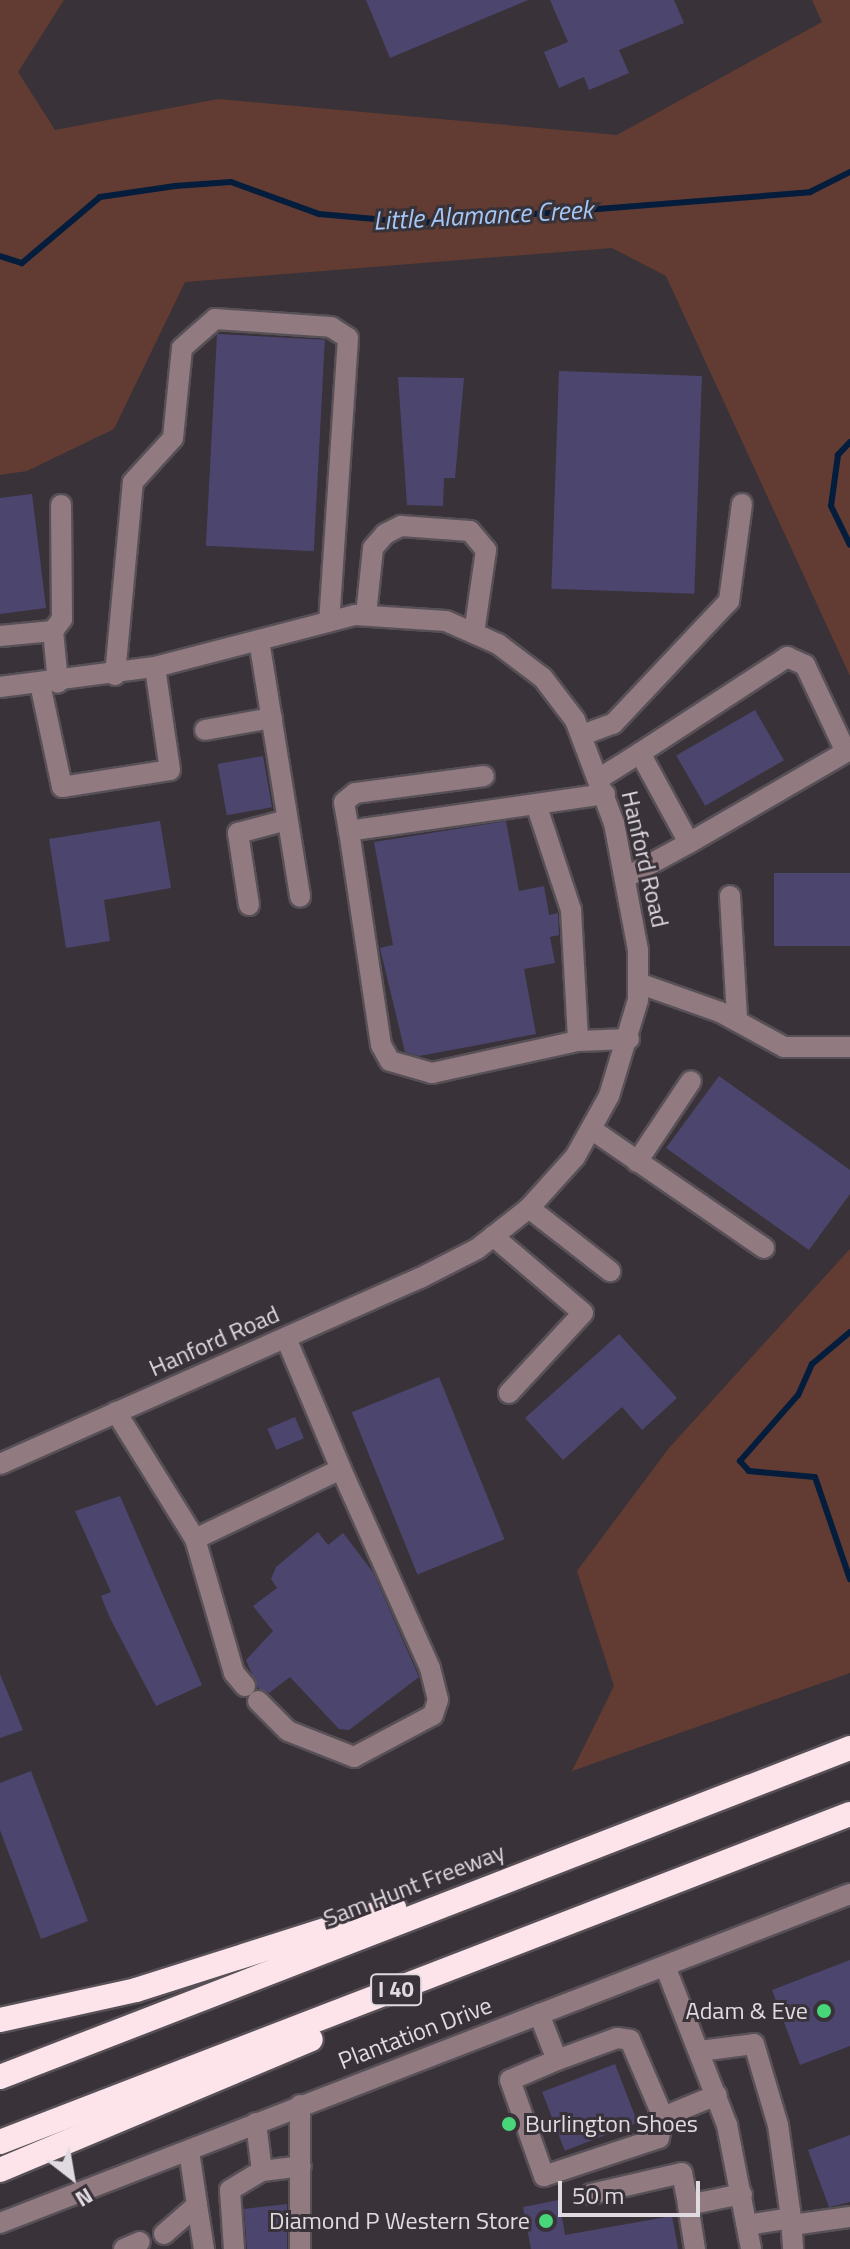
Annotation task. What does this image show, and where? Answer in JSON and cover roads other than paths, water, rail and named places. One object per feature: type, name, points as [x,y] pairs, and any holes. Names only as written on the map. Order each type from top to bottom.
[{"type":"highway","name":"Sam Hunt Freeway","points":[[0,2077],[850,1748]]},
{"type":"highway","name":"I 40","points":[[0,2142],[850,1814]]},
{"type":"highway","points":[[0,2020],[136,1990],[621,1835]]},
{"type":"highway","points":[[0,2170],[792,1837]]},
{"type":"street","points":[[115,675],[133,482],[173,438],[188,337],[215,319],[331,327],[348,338],[329,621]]},
{"type":"street","points":[[582,735],[613,724],[729,601],[742,504]]},
{"type":"street","points":[[61,505],[67,604],[53,631],[49,683],[62,787],[170,770],[155,667]]},
{"type":"street","points":[[366,615],[373,548],[385,534],[401,526],[470,531],[486,550],[474,633]]},
{"type":"street","name":"Hanford Road","points":[[0,687],[115,675],[329,621],[366,615],[420,616],[474,633],[543,678],[582,735],[603,786],[627,877],[638,983],[629,1039],[591,1129],[529,1208],[493,1236],[286,1338],[0,1464]]},
{"type":"street","points":[[0,636],[53,631]]},
{"type":"street","points":[[259,640],[300,897]]},
{"type":"street","points":[[349,831],[536,804],[603,786],[640,753],[787,657],[805,665],[846,752],[627,877]]},
{"type":"street","points":[[205,730],[272,718]]},
{"type":"street","points":[[640,753],[689,843]]},
{"type":"street","points":[[484,776],[355,793],[344,802],[381,1045],[390,1061],[432,1073],[578,1041],[629,1039]]},
{"type":"street","points":[[536,804],[571,910],[578,1041]]},
{"type":"street","points":[[249,905],[238,833],[287,820]]},
{"type":"street","points":[[730,896],[737,1019]]},
{"type":"street","points":[[638,983],[737,1019],[784,1047],[850,1047]]},
{"type":"street","points":[[637,1162],[691,1081]]},
{"type":"street","points":[[591,1129],[764,1248]]},
{"type":"street","points":[[529,1208],[610,1271]]},
{"type":"street","points":[[493,1236],[583,1313],[509,1393]]},
{"type":"street","points":[[116,1412],[195,1539],[234,1673],[288,1731],[354,1757],[433,1715],[438,1700],[430,1668],[286,1338]]},
{"type":"street","points":[[195,1539],[341,1469]]},
{"type":"street","name":"Plantation Drive","points":[[0,2223],[300,2105],[848,1900]]},
{"type":"street","points":[[665,1966],[717,2095],[742,2194],[751,2249]]},
{"type":"street","points":[[539,2014],[557,2060]]},
{"type":"street","points":[[617,2038],[630,2040],[663,2117],[659,2138],[544,2176],[510,2080],[557,2060],[617,2038]]},
{"type":"street","points":[[700,2051],[739,2041],[757,2048],[792,2221],[793,2249]]},
{"type":"street","points":[[663,2117],[717,2095]]},
{"type":"street","points":[[300,2105],[300,2249]]},
{"type":"street","points":[[256,2123],[262,2171]]},
{"type":"street","points":[[189,2151],[204,2249]]},
{"type":"street","points":[[234,2249],[230,2190],[262,2171],[301,2166]]},
{"type":"street","points":[[591,2194],[682,2173],[695,2249]]},
{"type":"street","points":[[688,2205],[742,2194]]},
{"type":"street","points":[[164,2234],[197,2205]]},
{"type":"street","points":[[747,2225],[850,2217]]},
{"type":"waterway","name":"Little Alamance Creek","points":[[0,256],[22,263],[100,197],[175,186],[231,182],[319,214],[420,223],[810,192],[850,172]]},
{"type":"waterway","name":"Little Alamance Creek","points":[[850,442],[838,455],[831,506],[850,545]]},
{"type":"waterway","name":"Little Alamance Creek","points":[[850,1332],[812,1364],[798,1395],[740,1461],[749,1471],[815,1477],[850,1579]]},
{"type":"place","name":"Adam & Eve","points":[[824,2011]]},
{"type":"place","name":"Burlington Shoes","points":[[509,2124]]},
{"type":"place","name":"Diamond P Western Store","points":[[546,2221]]}]
